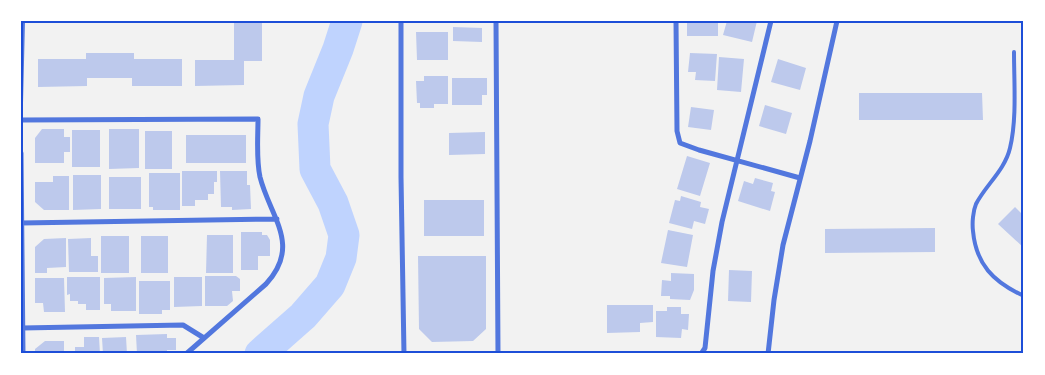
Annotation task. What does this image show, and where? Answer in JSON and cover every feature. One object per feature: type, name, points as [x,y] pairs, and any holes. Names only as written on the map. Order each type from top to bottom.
[{"type":"street","points":[[401,21],[404,354]]},
{"type":"street","points":[[496,21],[498,354]]},
{"type":"street","points":[[676,21],[678,138],[680,143],[800,178]]},
{"type":"street","points":[[701,354],[705,348],[713,271],[722,222],[770,21]]},
{"type":"street","points":[[768,354],[771,319],[783,245],[837,21]]},
{"type":"street","points":[[21,120],[258,119],[260,175],[282,235],[282,262],[276,274],[186,354]]},
{"type":"street","points":[[21,152],[23,354]]},
{"type":"street","points":[[22,223],[277,219]]},
{"type":"street","points":[[22,328],[183,325],[204,338]]},
{"type":"lane","points":[[21,103],[23,21]]},
{"type":"lane","points":[[1014,52],[1013,128],[1010,150],[1002,166],[976,204],[972,224],[974,248],[984,267],[1006,288],[1024,296]]},
{"type":"building","points":[[234,21],[262,21],[262,61],[244,61],[244,85],[195,86],[195,60],[234,60]]},
{"type":"building","points":[[687,21],[718,21],[718,36],[687,36]]},
{"type":"building","points":[[727,21],[757,21],[752,42],[723,35]]},
{"type":"building","points":[[453,27],[482,28],[482,42],[453,41]]},
{"type":"building","points":[[416,32],[448,32],[448,60],[417,60]]},
{"type":"building","points":[[86,53],[134,53],[134,59],[182,59],[182,86],[132,86],[132,78],[87,78],[87,86],[38,87],[38,59],[86,59]]},
{"type":"building","points":[[690,53],[717,54],[715,81],[695,80],[696,72],[688,72]]},
{"type":"building","points":[[719,57],[744,59],[741,92],[717,90]]},
{"type":"building","points":[[778,59],[806,68],[800,90],[771,82]]},
{"type":"building","points":[[424,76],[448,76],[448,104],[434,104],[434,108],[420,108],[420,103],[417,103],[416,81],[424,81]]},
{"type":"building","points":[[452,78],[487,78],[487,95],[482,95],[482,105],[452,105]]},
{"type":"building","points":[[859,93],[982,93],[983,120],[859,120]]},
{"type":"building","points":[[765,105],[792,113],[786,134],[759,126]]},
{"type":"building","points":[[691,107],[714,110],[711,130],[688,127]]},
{"type":"building","points":[[42,129],[64,129],[64,137],[70,137],[70,152],[64,152],[64,163],[35,163],[35,138]]},
{"type":"building","points":[[109,129],[139,129],[139,168],[109,169]]},
{"type":"building","points":[[72,130],[100,130],[100,167],[72,167]]},
{"type":"building","points":[[145,131],[172,131],[172,169],[145,169]]},
{"type":"building","points":[[485,132],[485,154],[449,155],[449,133]]},
{"type":"building","points":[[186,135],[246,135],[246,163],[186,163]]},
{"type":"building","points":[[687,156],[710,163],[700,196],[677,189]]},
{"type":"building","points":[[182,171],[217,171],[217,182],[214,182],[214,194],[208,194],[208,200],[195,200],[195,206],[182,206]]},
{"type":"building","points":[[220,171],[247,171],[247,185],[250,185],[251,209],[232,210],[232,207],[221,207]]},
{"type":"building","points":[[149,173],[180,173],[180,210],[153,210],[153,207],[149,207]]},
{"type":"building","points":[[73,175],[101,175],[101,209],[73,210]]},
{"type":"building","points":[[53,176],[69,176],[69,210],[44,210],[35,202],[35,182],[53,182]]},
{"type":"building","points":[[109,177],[141,177],[141,209],[109,209]]},
{"type":"building","points":[[755,178],[773,183],[771,191],[775,192],[770,211],[738,201],[744,181],[753,184]]},
{"type":"building","points":[[681,196],[701,202],[700,207],[709,209],[705,224],[694,221],[692,229],[669,223],[675,200],[680,201]]},
{"type":"building","points":[[424,200],[484,200],[484,236],[424,236]]},
{"type":"building","points":[[1015,207],[1024,216],[1024,248],[998,224]]},
{"type":"building","points":[[935,228],[935,252],[825,253],[825,229]]},
{"type":"building","points":[[668,230],[693,235],[687,267],[661,263]]},
{"type":"building","points":[[241,232],[262,232],[262,235],[267,235],[270,240],[270,256],[258,256],[258,270],[241,270]]},
{"type":"building","points":[[207,235],[233,235],[233,273],[206,273]]},
{"type":"building","points":[[101,236],[129,236],[129,273],[101,273]]},
{"type":"building","points":[[141,236],[168,236],[168,273],[141,273]]},
{"type":"building","points":[[66,238],[66,267],[47,268],[47,273],[35,273],[35,247],[44,239]]},
{"type":"building","points":[[91,238],[91,256],[98,256],[98,272],[69,272],[68,239]]},
{"type":"building","points":[[418,256],[486,256],[486,329],[473,341],[432,342],[419,329]]},
{"type":"building","points":[[729,270],[752,271],[751,302],[728,301]]},
{"type":"building","points":[[671,273],[694,274],[694,290],[690,300],[670,299],[670,296],[661,296],[662,280],[671,281]]},
{"type":"building","points":[[205,276],[236,276],[240,279],[240,291],[232,291],[233,301],[227,306],[205,306]]},
{"type":"building","points":[[67,277],[100,277],[100,310],[86,310],[86,304],[70,301],[70,294],[67,295]]},
{"type":"building","points":[[136,277],[136,311],[111,311],[111,304],[104,304],[104,278]]},
{"type":"building","points":[[174,277],[202,277],[202,306],[174,307]]},
{"type":"building","points":[[35,278],[64,278],[65,312],[44,312],[43,303],[35,303]]},
{"type":"building","points":[[139,281],[170,281],[170,310],[162,310],[162,314],[139,314]]},
{"type":"building","points":[[607,305],[653,305],[653,322],[640,323],[640,332],[607,333]]},
{"type":"building","points":[[667,307],[681,307],[681,314],[689,314],[688,330],[682,329],[681,338],[656,337],[656,311],[667,311]]},
{"type":"building","points":[[167,334],[167,338],[176,338],[176,350],[167,350],[167,354],[137,354],[136,335]]},
{"type":"building","points":[[84,337],[99,337],[100,354],[68,354],[68,351],[75,351],[75,347],[84,347]]},
{"type":"building","points":[[126,337],[127,354],[103,354],[102,338]]},
{"type":"building","points":[[45,341],[64,341],[64,354],[35,354],[35,349]]},
{"type":"waterway","points":[[260,354],[303,316],[330,285],[341,258],[344,235],[333,203],[315,169],[313,124],[319,96],[347,21]]}]
